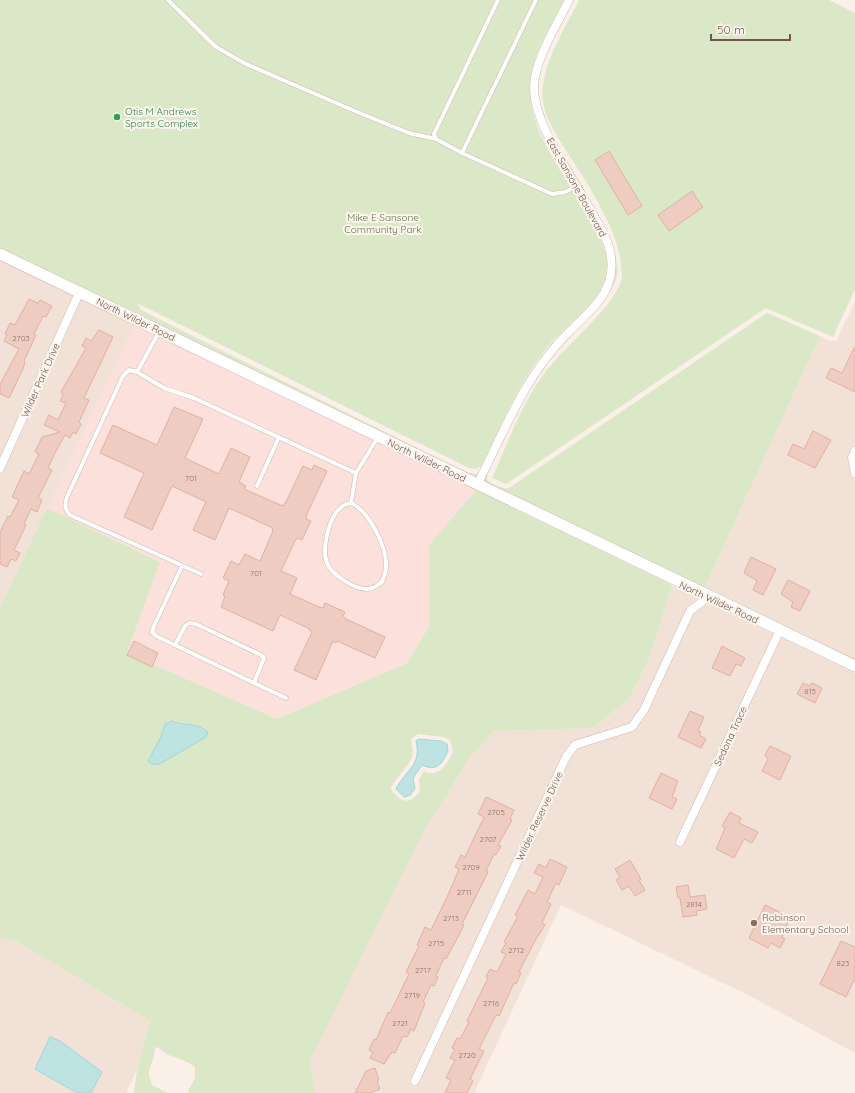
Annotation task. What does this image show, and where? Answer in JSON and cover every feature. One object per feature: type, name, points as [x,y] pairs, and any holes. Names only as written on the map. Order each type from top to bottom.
[{"type":"street","name":"East Sansone Boulevard","points":[[477,485],[521,396],[534,374],[560,341],[599,301],[609,283],[612,262],[608,243],[578,185],[544,128],[536,109],[534,97],[534,85],[539,64],[569,0]]},
{"type":"street","name":"North Wilder Road","points":[[0,254],[80,291],[708,597],[855,666]]},
{"type":"street","name":"Wilder Park Drive","points":[[0,468],[80,291]]},
{"type":"street","points":[[855,451],[852,457],[855,473]]},
{"type":"street","name":"Wilder Reserve Drive","points":[[415,1081],[566,756],[575,745],[632,727],[644,710],[690,611],[708,597]]},
{"type":"street","name":"Sedona Trace","points":[[680,842],[780,630]]},
{"type":"lane","points":[[168,0],[216,48],[244,63],[386,124],[409,133],[436,139],[462,153],[552,194],[565,192],[578,185]]},
{"type":"lane","points":[[436,139],[434,134],[498,0]]},
{"type":"lane","points":[[462,153],[536,0]]},
{"type":"lane","points":[[138,372],[160,330]]},
{"type":"lane","points":[[202,574],[70,514],[66,510],[65,503],[67,496],[123,376],[129,370],[138,372],[164,388],[194,398],[356,473]]},
{"type":"lane","points":[[351,504],[356,473],[378,436]]},
{"type":"lane","points":[[257,486],[279,437]]},
{"type":"lane","points":[[344,504],[351,504],[358,506],[370,520],[383,548],[386,566],[382,582],[372,588],[361,589],[346,582],[333,572],[326,561],[324,549],[326,533],[338,509],[344,504]]},
{"type":"lane","points":[[182,566],[152,632],[156,636],[175,646],[286,698]]},
{"type":"lane","points":[[175,646],[185,626],[189,623],[261,655],[264,658],[254,683]]},
{"type":"shaded area","points":[[0,260],[135,324],[0,608]]},
{"type":"shaded area","points":[[855,301],[855,660],[704,589],[820,336],[831,341],[836,341]]},
{"type":"shaded area","points":[[135,324],[476,490],[429,545],[429,627],[407,663],[277,719],[127,653],[160,562],[47,508]]},
{"type":"shaded area","points":[[672,585],[855,673],[855,1053],[750,996],[561,905],[474,1093],[315,1093],[310,1061],[423,833],[472,754],[495,730],[592,728],[629,699],[650,656]]},
{"type":"shaded area","points":[[0,937],[18,942],[150,1021],[137,1070],[126,1093],[91,1093],[102,1072],[86,1061],[35,1069],[77,1093],[0,1093]]},
{"type":"green space","name":"Mike E Sansone Community Park","points":[[0,0],[564,0],[542,42],[532,69],[530,89],[532,108],[537,126],[555,162],[576,195],[600,238],[605,251],[607,265],[605,277],[595,298],[587,308],[552,342],[531,370],[513,401],[482,465],[477,469],[469,468],[139,304],[138,305],[141,310],[467,473],[477,474],[486,468],[518,401],[541,363],[571,329],[598,302],[607,287],[610,278],[612,261],[609,247],[593,214],[551,145],[537,107],[535,88],[541,60],[548,42],[570,0],[573,0],[546,54],[537,87],[537,99],[543,120],[548,130],[577,178],[611,241],[616,260],[617,276],[611,290],[597,309],[555,351],[539,372],[520,405],[487,479],[497,486],[509,488],[767,313],[820,336],[704,589],[0,248]]},
{"type":"green space","points":[[579,0],[829,0],[855,13],[855,289],[833,337],[766,308],[506,484],[492,478],[516,423],[537,383],[554,361],[588,327],[609,303],[622,279],[619,253],[609,224],[593,194],[554,131],[546,114],[542,96],[545,75],[552,53]]},
{"type":"green space","points":[[476,490],[672,585],[650,656],[629,699],[592,728],[495,730],[472,754],[423,833],[310,1061],[315,1093],[187,1093],[195,1078],[195,1067],[186,1061],[166,1054],[158,1047],[155,1048],[154,1057],[149,1070],[149,1076],[152,1085],[168,1093],[134,1093],[137,1070],[150,1021],[18,942],[0,937],[0,608],[47,508],[160,562],[127,653],[277,719],[407,663],[429,627],[429,545]],"holes":[[[172,721],[205,728],[206,737],[157,765],[148,760]],[[418,734],[443,737],[450,740],[453,752],[442,769],[434,773],[424,771],[419,779],[420,792],[412,799],[406,801],[400,799],[391,788],[410,761],[413,752],[411,739]]]},
{"type":"water","points":[[172,721],[201,727],[208,732],[206,737],[163,762],[152,764],[148,761],[160,739],[165,724]]},
{"type":"water","points":[[418,739],[441,741],[447,744],[448,751],[444,760],[438,766],[432,768],[422,765],[413,778],[415,789],[410,795],[404,797],[396,789],[415,762],[417,756],[416,741]]},
{"type":"water","points":[[50,1037],[60,1041],[102,1072],[91,1093],[77,1093],[35,1069]]},
{"type":"building","points":[[609,151],[642,206],[628,215],[595,160]]},
{"type":"building","points":[[692,191],[703,207],[669,231],[658,215]]},
{"type":"building","points":[[29,299],[38,303],[40,300],[52,306],[46,317],[43,316],[34,334],[36,335],[24,361],[23,369],[9,398],[0,394],[0,384],[19,349],[4,341],[7,335],[5,334],[10,323],[15,325]]},
{"type":"building","points":[[99,330],[113,337],[84,398],[89,400],[79,422],[81,424],[76,434],[73,432],[70,438],[65,435],[57,449],[48,468],[52,470],[38,498],[42,500],[37,512],[31,509],[24,524],[26,525],[14,550],[20,553],[16,561],[11,559],[7,567],[0,564],[0,532],[8,516],[10,517],[19,500],[12,497],[24,471],[29,474],[39,454],[35,452],[42,437],[60,432],[44,425],[49,415],[58,420],[66,403],[60,401],[63,395],[61,392],[86,348],[82,346],[86,338],[91,341]]},
{"type":"building","points":[[855,346],[855,392],[826,378],[831,368],[842,373]]},
{"type":"building","points":[[174,407],[203,419],[185,458],[219,474],[231,448],[250,457],[239,482],[246,486],[244,489],[283,506],[303,466],[312,470],[314,465],[327,471],[307,514],[306,519],[311,521],[302,540],[298,538],[295,541],[281,571],[297,578],[290,594],[319,607],[323,608],[325,603],[345,612],[343,616],[346,619],[385,637],[375,658],[337,641],[336,643],[333,641],[316,680],[294,670],[312,632],[309,630],[310,629],[280,615],[273,631],[221,607],[225,596],[223,595],[229,581],[223,578],[231,561],[239,565],[245,554],[260,561],[273,528],[229,508],[215,540],[193,530],[206,502],[172,486],[152,530],[124,517],[144,473],[100,453],[113,425],[157,445]]},
{"type":"building","points":[[813,431],[831,440],[815,468],[788,455],[793,444],[804,449]]},
{"type":"building","points":[[751,557],[776,569],[763,595],[753,590],[757,581],[744,573]]},
{"type":"building","points":[[788,580],[810,591],[800,611],[791,607],[793,602],[781,594]]},
{"type":"building","points":[[134,641],[158,653],[152,667],[127,655]]},
{"type":"building","points":[[722,646],[745,658],[741,666],[736,664],[730,676],[712,668]]},
{"type":"building","points":[[803,683],[810,686],[812,683],[822,688],[815,703],[797,694]]},
{"type":"building","points":[[690,711],[704,717],[698,731],[701,732],[699,735],[706,739],[701,748],[678,737]]},
{"type":"building","points":[[770,746],[791,756],[780,780],[762,771],[768,759],[765,755]]},
{"type":"building","points":[[661,773],[678,781],[672,797],[677,799],[672,809],[649,798]]},
{"type":"building","points":[[486,797],[514,810],[510,819],[512,820],[498,845],[501,846],[496,855],[494,854],[486,871],[488,872],[462,924],[464,925],[446,959],[444,958],[436,976],[438,977],[434,986],[431,985],[423,1002],[425,1003],[414,1031],[411,1029],[407,1037],[403,1036],[395,1053],[392,1052],[384,1064],[370,1058],[373,1052],[369,1050],[374,1039],[376,1040],[388,1012],[390,1013],[409,974],[406,972],[419,946],[417,945],[425,927],[431,930],[448,895],[459,869],[455,867],[461,855],[465,857],[484,817],[478,814]]},
{"type":"building","points":[[730,812],[741,818],[739,823],[758,832],[752,843],[744,839],[734,858],[716,849],[725,828],[722,826]]},
{"type":"building","points":[[550,859],[567,867],[559,885],[556,883],[547,902],[551,904],[542,923],[545,925],[538,935],[519,972],[521,973],[516,984],[514,983],[499,1016],[496,1015],[479,1049],[484,1051],[470,1079],[473,1081],[467,1093],[445,1093],[451,1080],[446,1078],[455,1060],[450,1058],[455,1049],[452,1048],[457,1038],[460,1039],[469,1022],[467,1021],[488,978],[486,977],[490,969],[497,972],[506,954],[501,952],[506,943],[504,942],[518,916],[515,915],[528,890],[535,894],[543,877],[534,873],[539,864],[546,868]]},
{"type":"building","points":[[630,860],[641,879],[639,880],[645,890],[635,896],[629,886],[622,890],[616,880],[620,877],[615,869]]},
{"type":"building","points":[[688,885],[690,897],[705,895],[707,909],[696,911],[697,915],[683,917],[680,898],[678,898],[676,887]]},
{"type":"building","points":[[765,905],[790,917],[782,938],[785,939],[780,948],[771,943],[768,948],[749,938]]},
{"type":"building","points":[[841,941],[855,947],[855,978],[846,997],[820,984]]},
{"type":"building","points":[[375,1068],[380,1089],[370,1093],[355,1093],[366,1071]]},
{"type":"place","name":"Otis M Andrews Sports Complex","points":[[117,117]]},
{"type":"place","name":"Robinson Elementary School","points":[[754,923]]}]
